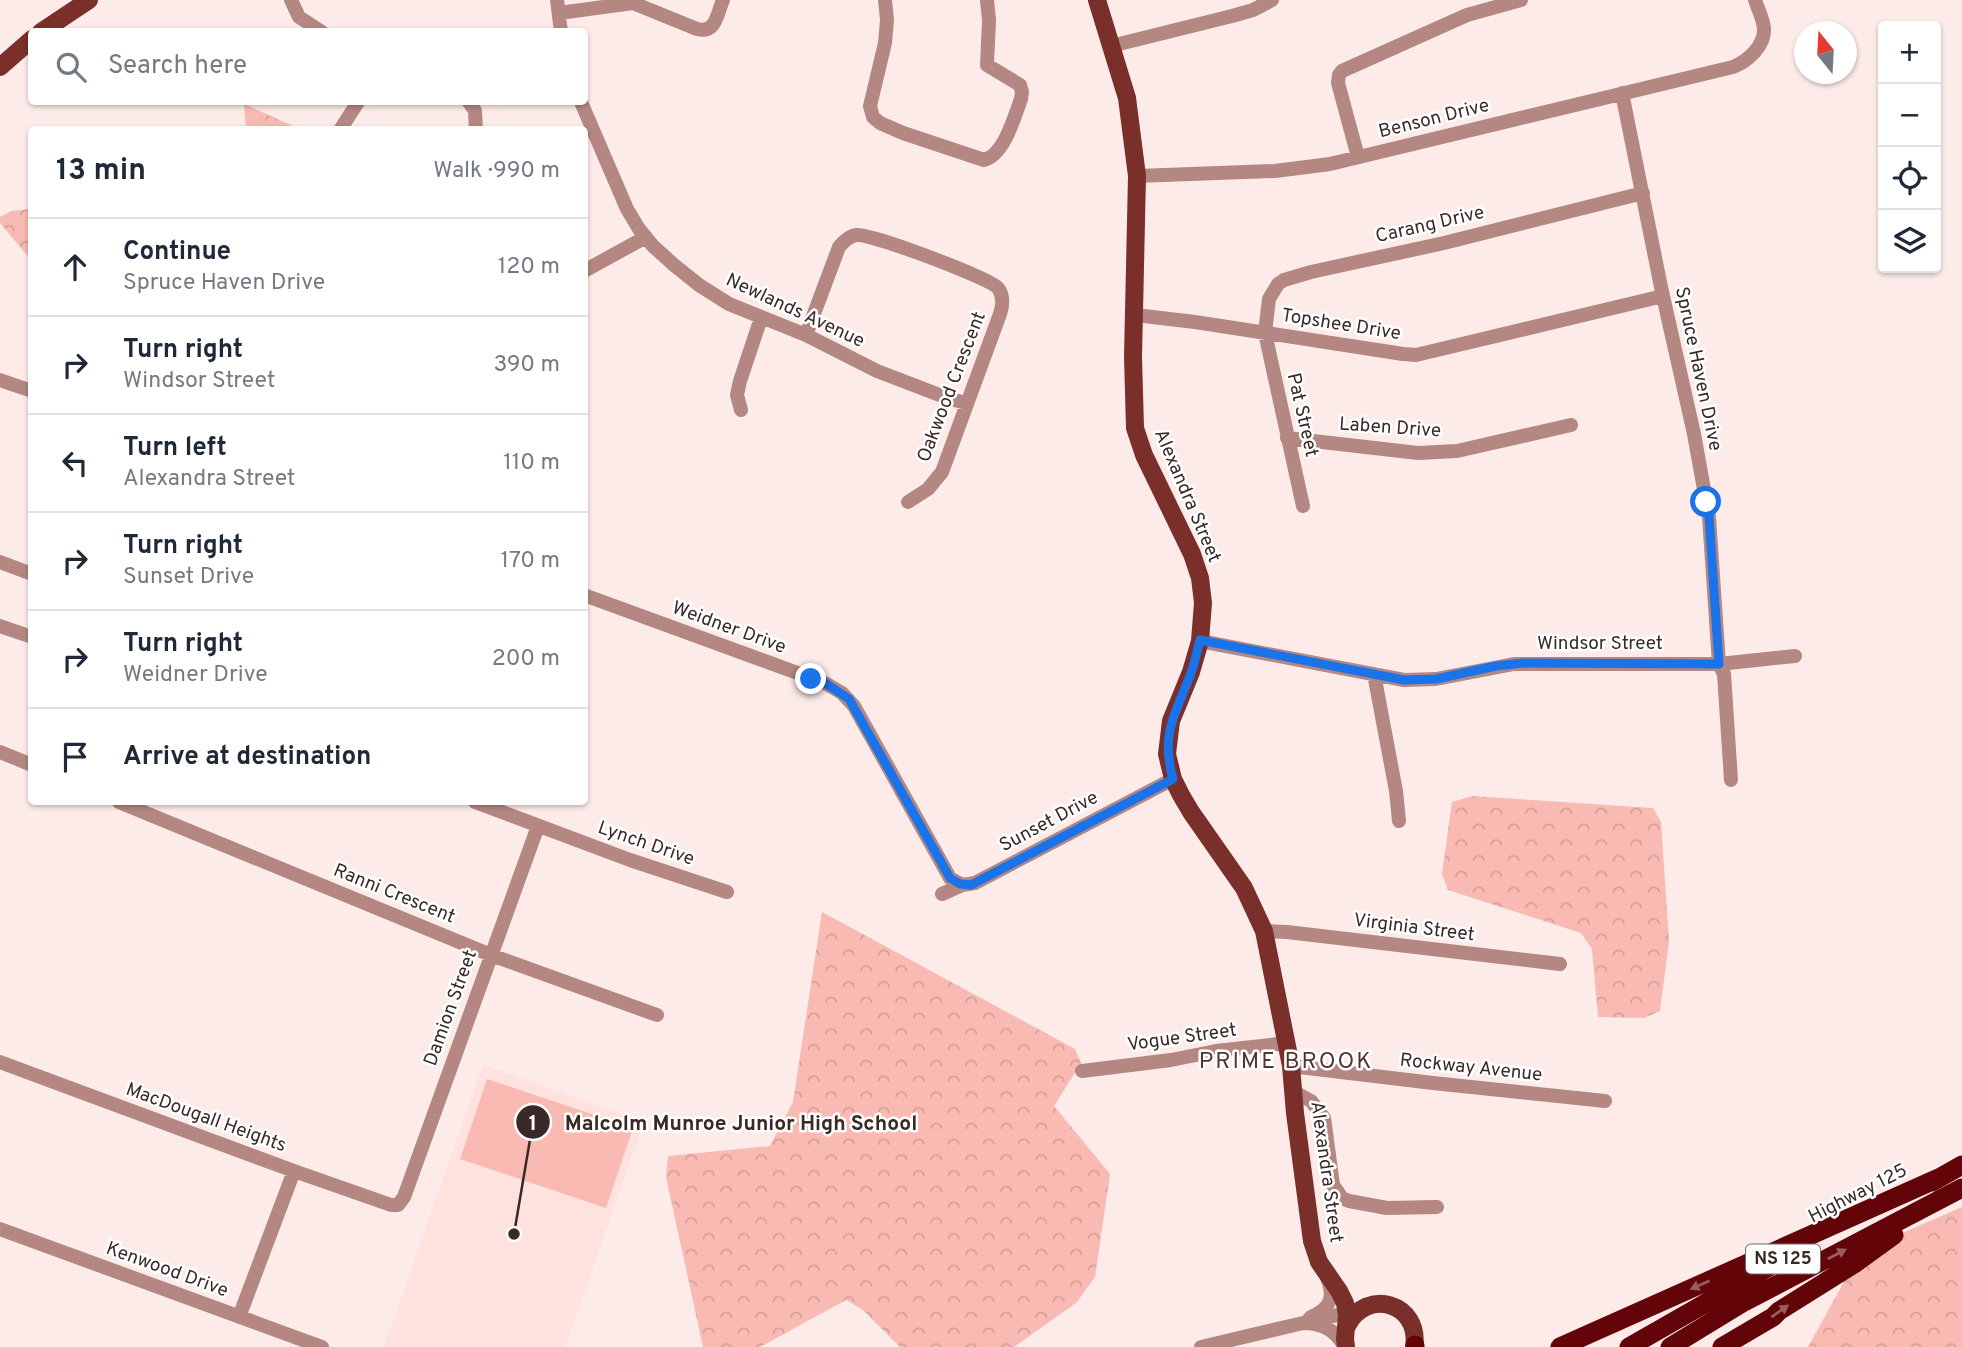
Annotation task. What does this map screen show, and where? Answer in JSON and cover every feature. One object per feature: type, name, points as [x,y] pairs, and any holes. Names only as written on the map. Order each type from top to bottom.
[{"type":"highway","name":"Highway 125","points":[[1671,1347],[1744,1302],[1951,1186],[1962,1165]]},
{"type":"highway","name":"Highway 125","points":[[1629,1347],[1810,1244],[1951,1186]]},
{"type":"highway","points":[[1560,1347],[1951,1186]]},
{"type":"highway","points":[[1722,1347],[1854,1264],[1951,1186]]},
{"type":"main road","points":[[47,28],[89,0]]},
{"type":"main road","name":"Alexandra Street","points":[[1097,0],[1127,98],[1137,176],[1133,357],[1135,428],[1144,455],[1194,558],[1203,603],[1200,640],[1169,730],[1167,754],[1173,779],[1191,812],[1244,888],[1264,931],[1291,1066],[1312,1241],[1323,1269],[1343,1297],[1351,1318]]},
{"type":"main road","points":[[0,67],[28,42]]},
{"type":"main road","name":"Alexandra Street","points":[[1323,1269],[1357,1295],[1387,1304]]},
{"type":"main road","points":[[1346,1347],[1345,1339],[1351,1318],[1375,1304],[1398,1308],[1411,1321],[1415,1346]]},
{"type":"street","points":[[290,0],[299,17],[316,28]]},
{"type":"street","points":[[561,28],[558,6],[633,3],[697,29],[708,30],[714,23],[723,0]]},
{"type":"street","points":[[885,0],[885,43],[870,106],[873,117],[880,123],[903,132],[984,160],[993,158],[1001,147],[1022,92],[1020,85],[987,65],[987,0]]},
{"type":"street","points":[[1111,46],[1233,16],[1272,0]]},
{"type":"street","points":[[1358,157],[1338,83],[1342,71],[1467,15],[1521,0]]},
{"type":"street","name":"Benson Drive","points":[[1137,176],[1275,172],[1331,164],[1735,65],[1750,57],[1762,39],[1764,27],[1755,0]]},
{"type":"street","name":"Spruce Haven Drive","points":[[1622,93],[1709,517],[1719,664],[1724,674],[1731,780]]},
{"type":"street","points":[[343,126],[356,105]]},
{"type":"street","points":[[471,105],[475,111],[476,126]]},
{"type":"street","name":"Newlands Avenue","points":[[582,105],[627,209],[646,237],[669,261],[699,285],[729,304],[806,335],[866,367],[967,404]]},
{"type":"street","name":"Carang Drive","points":[[1265,333],[1271,294],[1278,284],[1291,278],[1643,193]]},
{"type":"street","name":"Oakwood Crescent","points":[[806,335],[836,254],[850,236],[873,237],[982,279],[996,286],[1000,292],[1002,306],[945,464],[938,479],[908,502]]},
{"type":"street","points":[[588,269],[646,237]]},
{"type":"street","name":"Topshee Drive","points":[[1135,315],[1416,355],[1663,296]]},
{"type":"street","points":[[741,410],[737,395],[740,381],[761,318]]},
{"type":"street","name":"Pat Street","points":[[1265,333],[1303,506]]},
{"type":"street","points":[[0,380],[28,390]]},
{"type":"street","name":"Laben Drive","points":[[1287,438],[1418,453],[1457,451],[1570,425]]},
{"type":"street","points":[[0,562],[28,572]]},
{"type":"street","name":"Weidner Drive","points":[[588,596],[825,683],[842,693],[854,706],[950,878],[962,885]]},
{"type":"street","points":[[0,626],[28,636]]},
{"type":"street","name":"Windsor Street","points":[[1200,640],[1404,680],[1436,679],[1523,663],[1719,664],[1795,656]]},
{"type":"street","points":[[1374,674],[1399,821]]},
{"type":"street","points":[[0,752],[28,763]]},
{"type":"street","name":"Sunset Drive","points":[[942,894],[962,885],[975,884],[1173,779]]},
{"type":"street","name":"Ranni Crescent","points":[[126,805],[491,955],[657,1015]]},
{"type":"street","name":"Lynch Drive","points":[[483,805],[727,892]]},
{"type":"street","name":"Damion Street","points":[[400,1204],[538,826]]},
{"type":"street","name":"Virginia Street","points":[[1264,931],[1560,964]]},
{"type":"street","name":"Vogue Street","points":[[1082,1071],[1287,1043]]},
{"type":"street","name":"MacDougall Heights","points":[[0,1062],[294,1171],[391,1205],[400,1204]]},
{"type":"street","name":"Rockway Avenue","points":[[1291,1066],[1605,1101]]},
{"type":"street","points":[[1293,1091],[1314,1104],[1324,1118],[1332,1181],[1342,1198],[1349,1202],[1387,1208],[1437,1207]]},
{"type":"street","points":[[239,1317],[294,1171]]},
{"type":"street","name":"Kenwood Drive","points":[[0,1229],[322,1347]]},
{"type":"street","points":[[1301,1322],[1322,1311],[1331,1297],[1331,1287],[1323,1269]]},
{"type":"street","points":[[1201,1347],[1301,1322],[1351,1318]]},
{"type":"street","points":[[1301,1322],[1328,1327],[1339,1336],[1346,1347]]},
{"type":"shaded area","points":[[483,1065],[644,1122],[565,1347],[384,1347]]},
{"type":"green space","points":[[244,105],[292,126],[246,126]]},
{"type":"green space","points":[[28,209],[28,256],[0,223],[0,217],[11,211]]},
{"type":"green space","points":[[1472,796],[1653,808],[1661,822],[1669,941],[1660,1011],[1644,1018],[1598,1017],[1592,949],[1581,933],[1448,890],[1442,874],[1452,802]]},
{"type":"green space","points":[[822,912],[1075,1049],[1081,1063],[1054,1106],[1110,1174],[1095,1277],[1076,1303],[1014,1347],[900,1347],[863,1310],[846,1300],[760,1347],[703,1347],[666,1177],[668,1156],[770,1146],[793,1102]]},
{"type":"green space","points":[[487,1079],[633,1128],[606,1208],[460,1159]]},
{"type":"green space","points":[[1962,1207],[1962,1347],[1808,1347],[1861,1251]]},
{"type":"place","name":"Malcolm Munroe Junior High School","points":[[514,1234]]},
{"type":"district","name":"PRIME BROOK","points":[[1286,1062]]},
{"type":"route","points":[[811,679],[825,683],[849,699],[950,878],[956,883],[971,885],[1173,779],[1167,754],[1169,730],[1200,640],[1404,680],[1436,679],[1523,663],[1719,664],[1706,502]]}]
